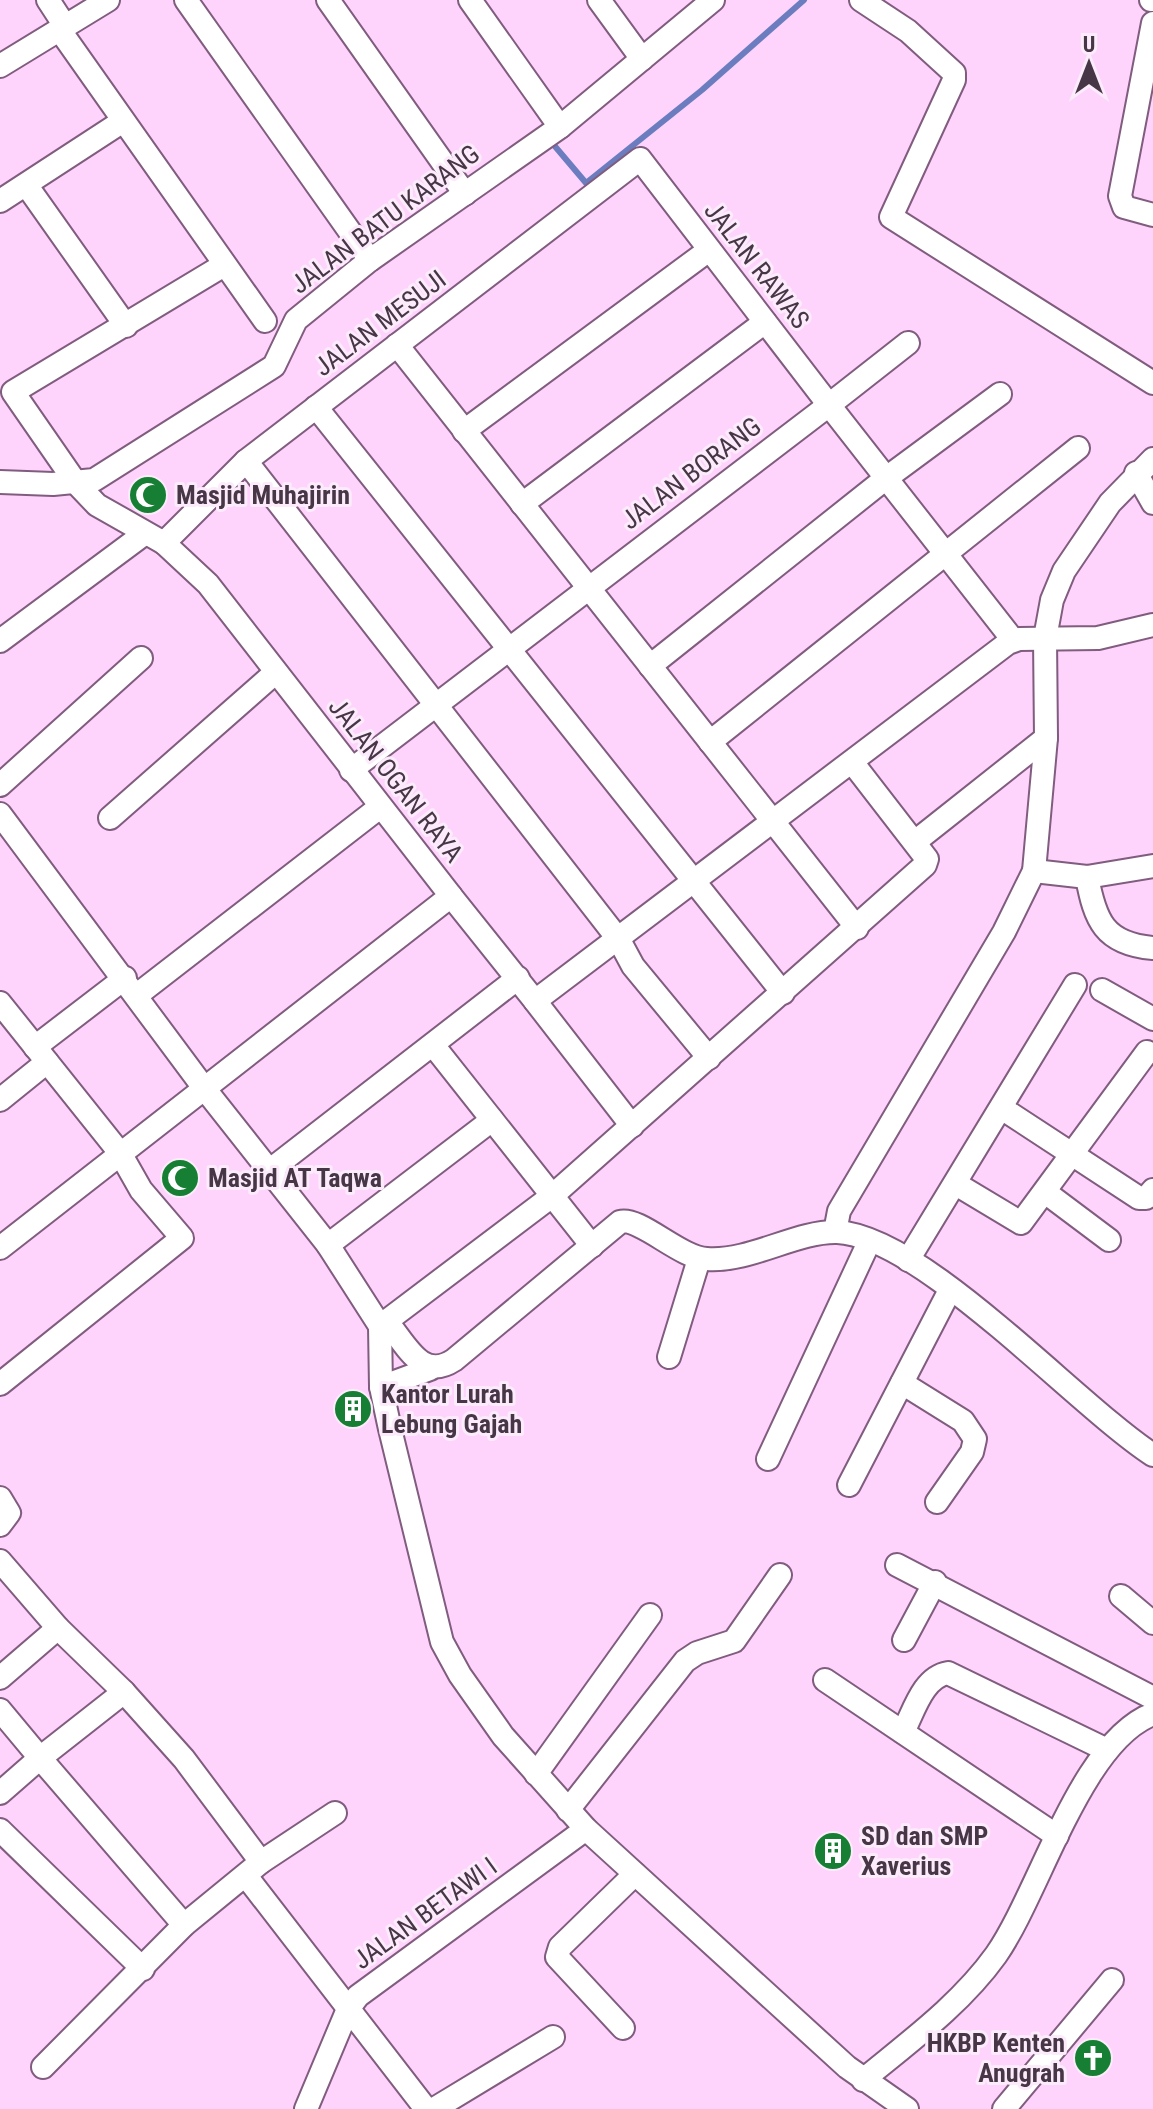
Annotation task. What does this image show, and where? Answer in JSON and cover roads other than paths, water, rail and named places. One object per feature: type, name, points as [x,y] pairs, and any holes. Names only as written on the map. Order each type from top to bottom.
[{"type":"street","points":[[48,0],[123,121],[265,321]]},
{"type":"street","points":[[0,66],[108,0]]},
{"type":"street","points":[[186,0],[370,260]]},
{"type":"street","points":[[328,0],[465,194]]},
{"type":"street","points":[[470,0],[560,127]]},
{"type":"street","points":[[599,0],[642,59]]},
{"type":"street","name":"JALAN BATU KARANG","points":[[0,482],[76,483],[94,480],[274,366],[296,320],[370,260],[560,127],[713,0]]},
{"type":"street","points":[[861,0],[908,31],[954,73],[954,80],[891,217],[1153,383]]},
{"type":"street","points":[[1153,23],[1147,85],[1120,196],[1124,207],[1153,215]]},
{"type":"street","points":[[0,201],[123,121]]},
{"type":"street","name":"JALAN RAWAS","points":[[640,159],[829,405]]},
{"type":"street","name":"JALAN MESUJI","points":[[0,641],[154,538],[246,461],[640,159]]},
{"type":"street","points":[[27,186],[126,326],[224,265]]},
{"type":"street","points":[[464,431],[709,250]]},
{"type":"street","points":[[522,504],[765,322]]},
{"type":"street","name":"JALAN OGAN RAYA","points":[[0,1248],[451,896],[208,584],[154,538],[97,505],[76,483],[13,392],[126,326]]},
{"type":"street","name":"JALAN BORANG","points":[[351,770],[908,343]]},
{"type":"street","points":[[397,345],[857,928]]},
{"type":"street","points":[[650,666],[885,479],[1000,394]]},
{"type":"street","points":[[829,405],[1013,640]]},
{"type":"street","points":[[316,407],[783,993]]},
{"type":"street","points":[[710,742],[947,556],[1078,448]]},
{"type":"street","points":[[246,461],[619,940],[633,966],[709,1058]]},
{"type":"street","points":[[1145,466],[1153,503]]},
{"type":"street","points":[[835,1232],[839,1211],[1004,932],[1034,871],[1046,738],[1045,638],[1052,600],[1064,571],[1110,503],[1145,466]]},
{"type":"street","points":[[535,1001],[1013,640],[1098,638],[1153,625]]},
{"type":"street","points":[[0,785],[141,658]]},
{"type":"street","points":[[110,818],[276,672]]},
{"type":"street","points":[[916,841],[1046,738]]},
{"type":"street","points":[[852,762],[916,841],[926,863],[857,928],[552,1196],[384,1325],[381,1387],[442,1642],[489,1717],[586,1829],[863,2080],[907,2109]]},
{"type":"street","points":[[0,1100],[41,1054],[380,807]]},
{"type":"street","points":[[0,814],[204,1088],[328,1245],[384,1325],[430,1369]]},
{"type":"street","points":[[0,853],[19,838]]},
{"type":"street","points":[[1034,871],[1087,877],[1153,866]]},
{"type":"street","points":[[1087,877],[1094,913],[1102,927],[1120,939],[1153,948]]},
{"type":"street","points":[[451,896],[632,1126]]},
{"type":"street","points":[[269,1171],[518,978]]},
{"type":"street","points":[[908,1260],[1003,1109],[1075,985]]},
{"type":"street","points":[[1102,990],[1153,1019]]},
{"type":"street","points":[[0,1003],[120,1153],[141,1190],[181,1235],[181,1240],[0,1384]]},
{"type":"street","points":[[433,1045],[592,1246]]},
{"type":"street","points":[[956,1184],[1016,1223],[1021,1223],[1147,1052]]},
{"type":"street","points":[[1003,1109],[1139,1198],[1146,1198],[1153,1190]]},
{"type":"street","points":[[328,1245],[492,1120]]},
{"type":"street","points":[[1045,1192],[1109,1240]]},
{"type":"street","points":[[381,1387],[454,1360],[626,1220],[699,1259],[727,1260],[835,1232],[869,1242],[908,1260],[950,1290],[1153,1455]]},
{"type":"street","points":[[768,1459],[869,1242]]},
{"type":"street","points":[[669,1357],[699,1259]]},
{"type":"street","points":[[849,1485],[950,1290]]},
{"type":"street","points":[[902,1383],[963,1421],[975,1439],[972,1452],[937,1502]]},
{"type":"street","points":[[0,1498],[9,1513],[0,1525]]},
{"type":"street","points":[[0,1561],[58,1628],[124,1692],[184,1759],[253,1869],[348,2009],[426,2109]]},
{"type":"street","points":[[897,1565],[935,1582],[1153,1698]]},
{"type":"street","points":[[568,1810],[685,1661],[697,1653],[734,1641],[780,1575]]},
{"type":"street","points":[[904,1640],[935,1582]]},
{"type":"street","points":[[1121,1596],[1153,1623]]},
{"type":"street","points":[[536,1774],[650,1615]]},
{"type":"street","points":[[0,1678],[58,1628]]},
{"type":"street","points":[[903,1732],[929,1683],[936,1675],[948,1673],[1107,1750]]},
{"type":"street","points":[[825,1680],[1057,1836]]},
{"type":"street","points":[[0,1793],[124,1692]]},
{"type":"street","points":[[0,1710],[184,1925]]},
{"type":"street","points":[[863,2080],[968,1988],[995,1956],[1033,1892],[1074,1801],[1107,1750],[1136,1723],[1153,1714]]},
{"type":"street","points":[[43,2067],[184,1925],[253,1869],[335,1813]]},
{"type":"street","name":"JALAN BETAWI I","points":[[306,2109],[348,2009],[368,1987],[454,1929],[586,1829]]},
{"type":"street","points":[[0,1830],[143,1969]]},
{"type":"street","points":[[623,2028],[557,1957],[560,1947],[635,1874]]},
{"type":"street","points":[[1004,2109],[1112,1980]]},
{"type":"street","points":[[434,2109],[553,2037]]},
{"type":"waterway","points":[[553,144],[586,183],[702,90],[804,0]]},
{"type":"place","name":"Masjid Muhajirin","points":[[148,495]]},
{"type":"place","name":"Masjid AT Taqwa","points":[[180,1178]]},
{"type":"place","name":"Kantor Lurah Lebung Gajah","points":[[353,1409]]},
{"type":"place","name":"SD dan SMP Xaverius","points":[[833,1851]]},
{"type":"place","name":"HKBP Kenten Anugrah","points":[[1093,2058]]}]
